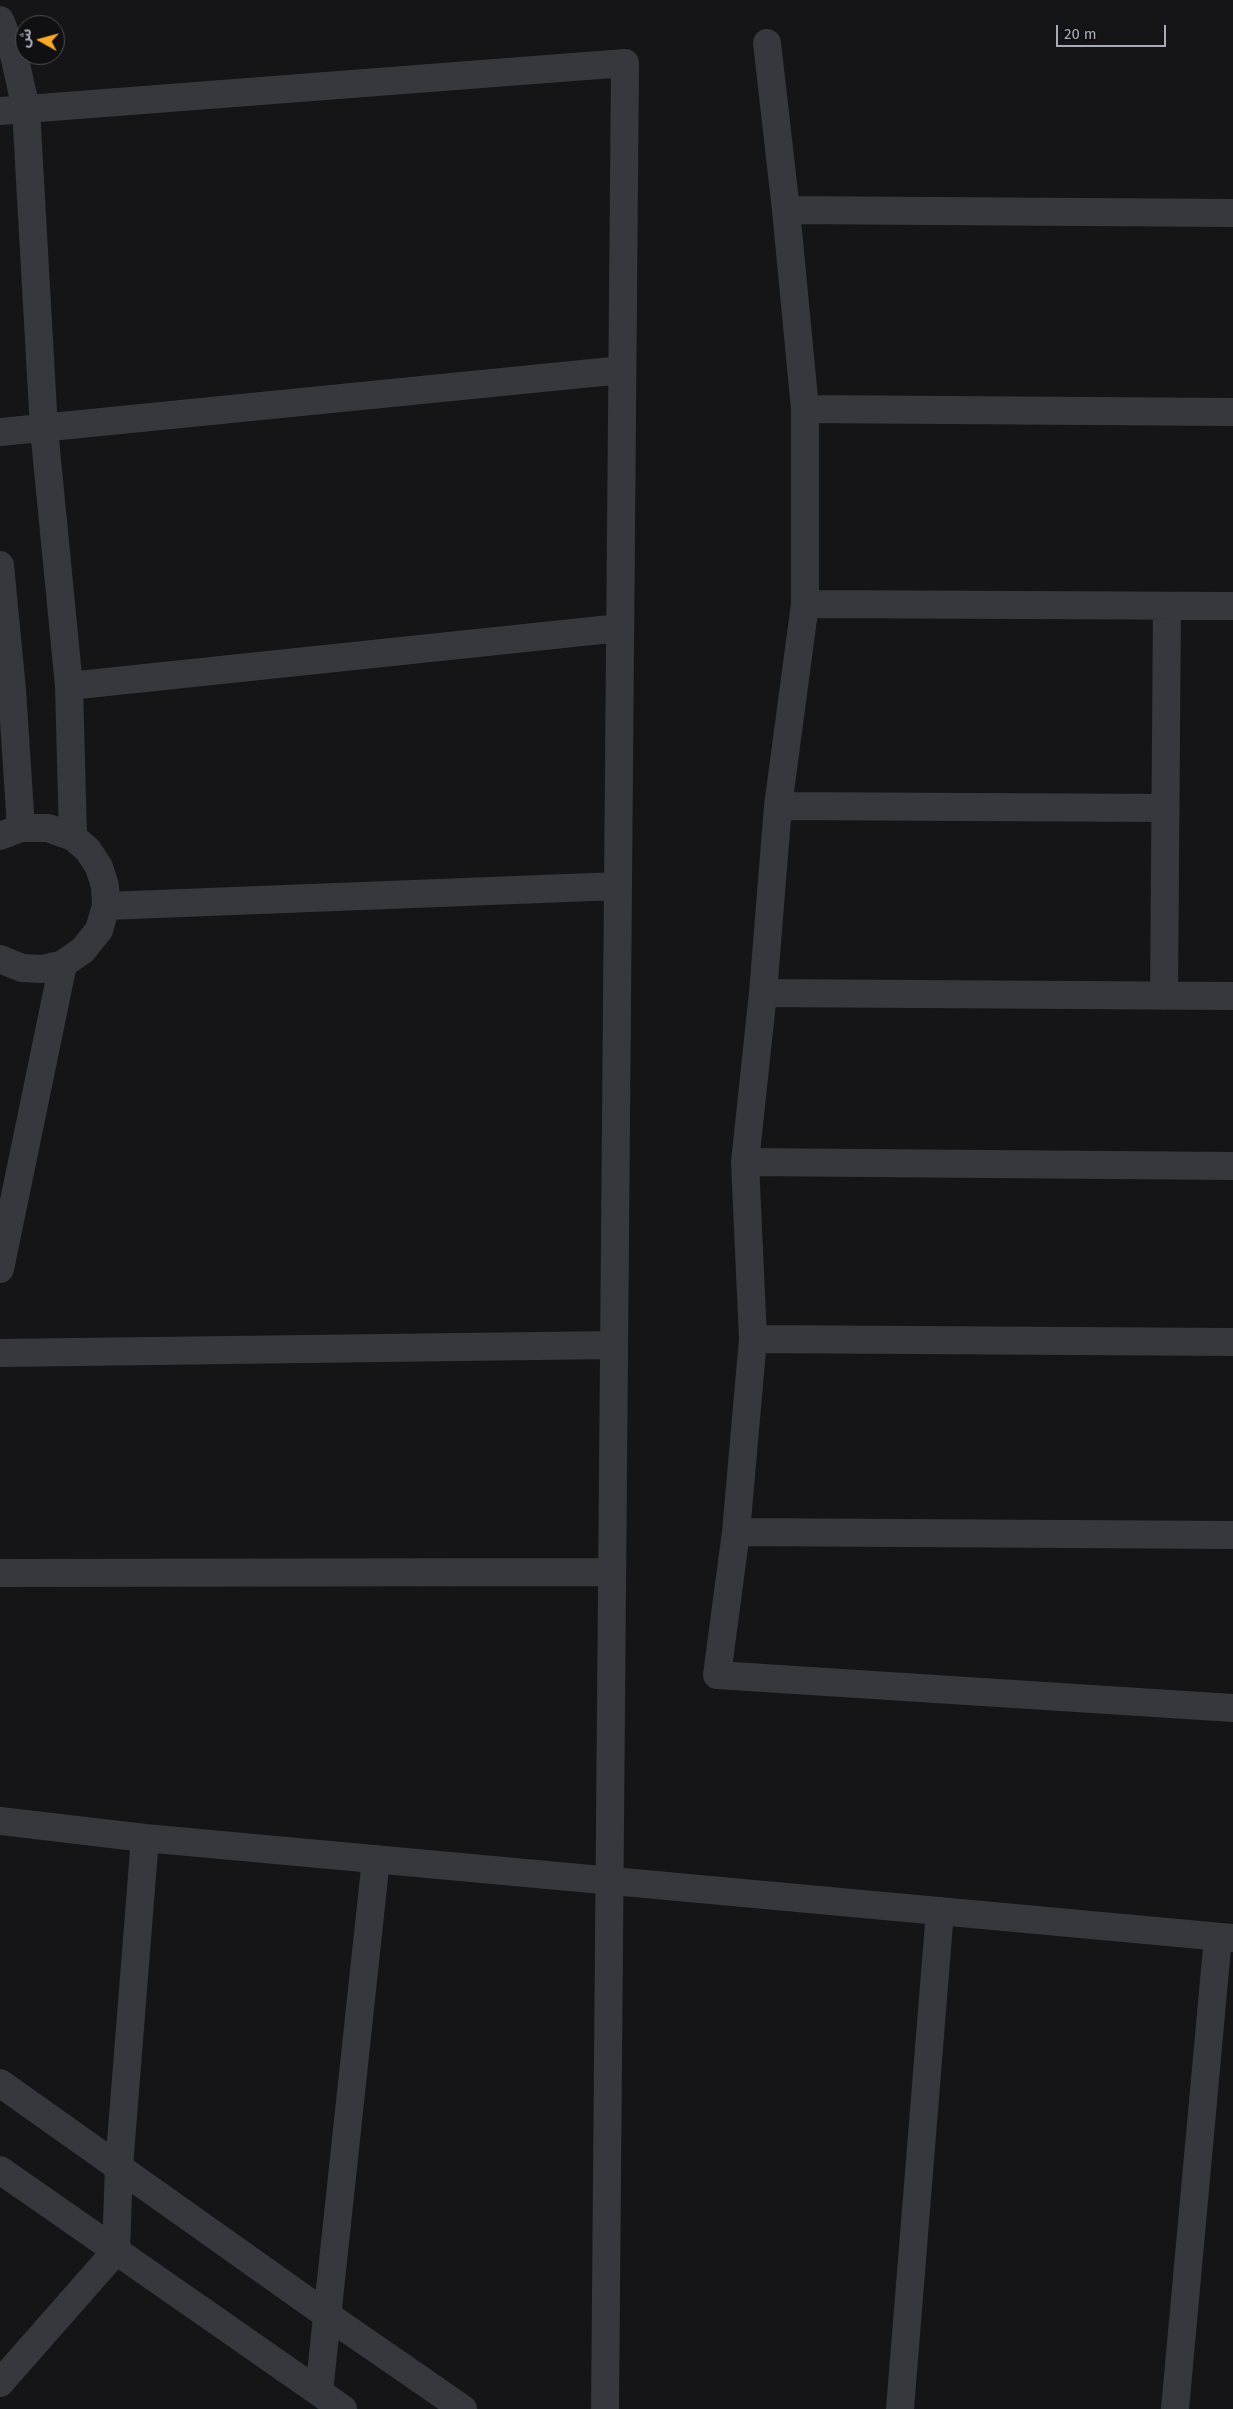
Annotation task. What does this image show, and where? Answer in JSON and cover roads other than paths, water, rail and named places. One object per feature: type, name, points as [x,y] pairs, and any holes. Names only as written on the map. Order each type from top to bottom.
[{"type":"street","points":[[0,20],[14,54],[13,110],[69,686],[73,837]]},
{"type":"street","points":[[767,43],[786,210],[805,409],[805,604],[778,806],[764,993],[744,1162],[753,1339],[736,1532],[717,1675],[1233,1708]]},
{"type":"street","points":[[13,110],[624,63],[606,2409]]},
{"type":"street","points":[[786,210],[1233,213]]},
{"type":"street","points":[[0,432],[622,370]]},
{"type":"street","points":[[805,409],[1233,412]]},
{"type":"street","points":[[0,564],[12,690],[11,832],[48,828],[73,837],[88,850],[99,867],[105,886],[106,906],[99,930],[84,950],[63,964],[42,969],[1,964]]},
{"type":"street","points":[[805,604],[1233,606]]},
{"type":"street","points":[[1164,996],[1167,606]]},
{"type":"street","points":[[69,686],[620,628]]},
{"type":"street","points":[[778,806],[1165,808]]},
{"type":"street","points":[[106,906],[618,886]]},
{"type":"street","points":[[0,1269],[63,964]]},
{"type":"street","points":[[764,993],[1233,996]]},
{"type":"street","points":[[744,1162],[1233,1166]]},
{"type":"street","points":[[753,1339],[1233,1342]]},
{"type":"street","points":[[0,1353],[614,1345]]},
{"type":"street","points":[[736,1532],[1233,1535]]},
{"type":"street","points":[[0,1573],[612,1572]]},
{"type":"street","points":[[0,1821],[146,1838],[1226,1937],[1175,2409]]},
{"type":"street","points":[[0,2383],[116,2251],[119,2166],[146,1838]]},
{"type":"street","points":[[319,2392],[376,1859]]},
{"type":"street","points":[[900,2409],[940,1911]]},
{"type":"street","points":[[0,2083],[462,2409]]},
{"type":"street","points":[[0,2170],[343,2409]]}]
